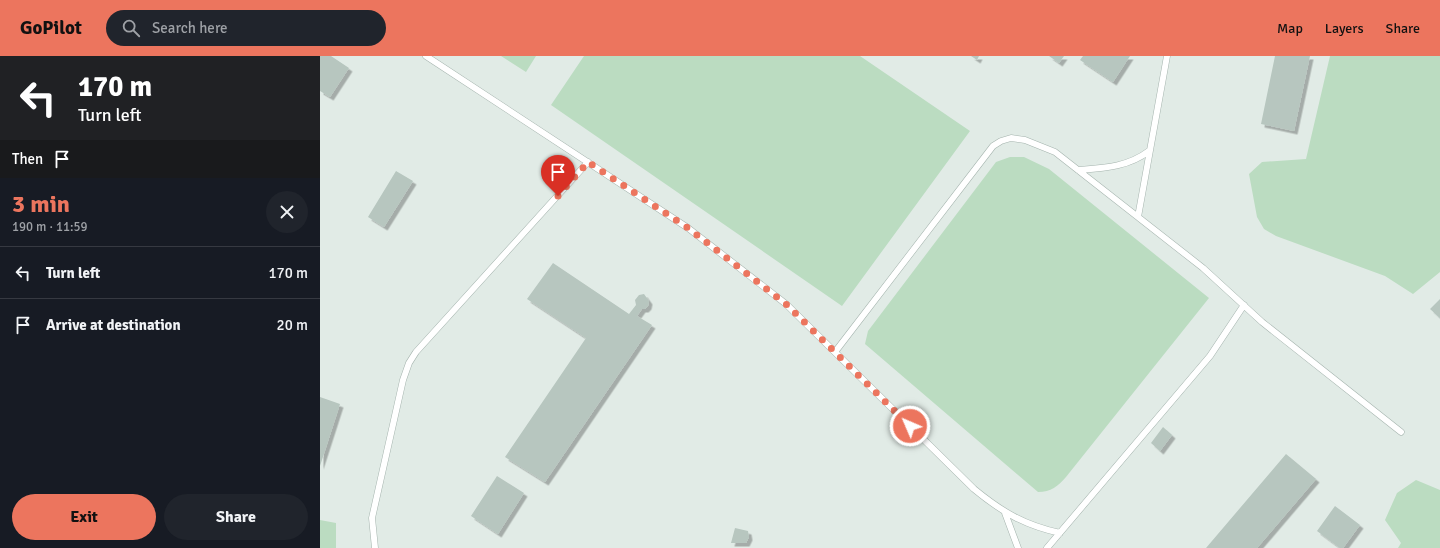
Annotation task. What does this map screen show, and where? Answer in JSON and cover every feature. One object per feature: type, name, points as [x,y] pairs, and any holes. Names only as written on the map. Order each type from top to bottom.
[{"type":"lane","points":[[426,56],[694,233],[786,304],[974,489],[1006,513],[1033,526],[1060,533]]},
{"type":"lane","points":[[1138,217],[1167,56]]},
{"type":"lane","points":[[835,352],[993,146],[1001,141],[1011,138],[1025,140],[1055,152],[1203,268],[1244,306],[1328,376],[1401,432]]},
{"type":"lane","points":[[1078,170],[1115,167],[1129,163],[1149,150]]},
{"type":"lane","points":[[375,548],[372,518],[403,380],[409,363],[416,352],[588,162]]},
{"type":"lane","points":[[1047,548],[1210,356],[1244,306]]},
{"type":"lane","points":[[1006,513],[1018,548]]},
{"type":"green space","points":[[501,56],[536,56],[526,72]]},
{"type":"green space","points":[[584,56],[860,56],[970,131],[842,306],[551,105]]},
{"type":"green space","points":[[1330,56],[1440,56],[1440,272],[1413,294],[1385,276],[1276,236],[1264,229],[1257,217],[1249,174],[1262,162],[1306,159]]},
{"type":"green space","points":[[1010,157],[1024,157],[1049,169],[1209,298],[1066,477],[1054,488],[1043,492],[1038,492],[865,344],[868,331],[996,162]]},
{"type":"green space","points":[[1416,480],[1440,490],[1440,548],[1398,548],[1401,543],[1385,520],[1397,493]]},
{"type":"green space","points":[[320,520],[336,523],[336,548],[320,548]]},
{"type":"building","points":[[320,56],[331,56],[349,68],[330,97],[320,91]]},
{"type":"building","points":[[971,56],[979,56],[977,60]]},
{"type":"building","points":[[1049,56],[1064,56],[1059,63]]},
{"type":"building","points":[[1083,56],[1130,56],[1113,82],[1080,60]]},
{"type":"building","points":[[1275,56],[1310,56],[1294,131],[1261,124]]},
{"type":"building","points":[[396,171],[413,181],[384,227],[368,217]]},
{"type":"building","points":[[553,263],[629,314],[636,305],[635,300],[639,295],[644,294],[649,301],[648,306],[645,309],[642,309],[637,316],[652,325],[545,482],[505,457],[586,338],[527,299]]},
{"type":"building","points":[[1440,299],[1440,318],[1430,309]]},
{"type":"building","points":[[320,397],[340,404],[320,466]]},
{"type":"building","points":[[1163,427],[1172,435],[1160,451],[1151,443]]},
{"type":"building","points":[[1286,454],[1316,479],[1257,548],[1206,548]]},
{"type":"building","points":[[497,476],[524,493],[498,534],[471,516]]},
{"type":"building","points":[[1335,506],[1360,525],[1343,548],[1340,548],[1317,531]]},
{"type":"building","points":[[735,528],[748,531],[749,537],[746,543],[731,543]]},
{"type":"route","points":[[558,196],[588,162],[688,228],[786,304],[910,426]]}]
